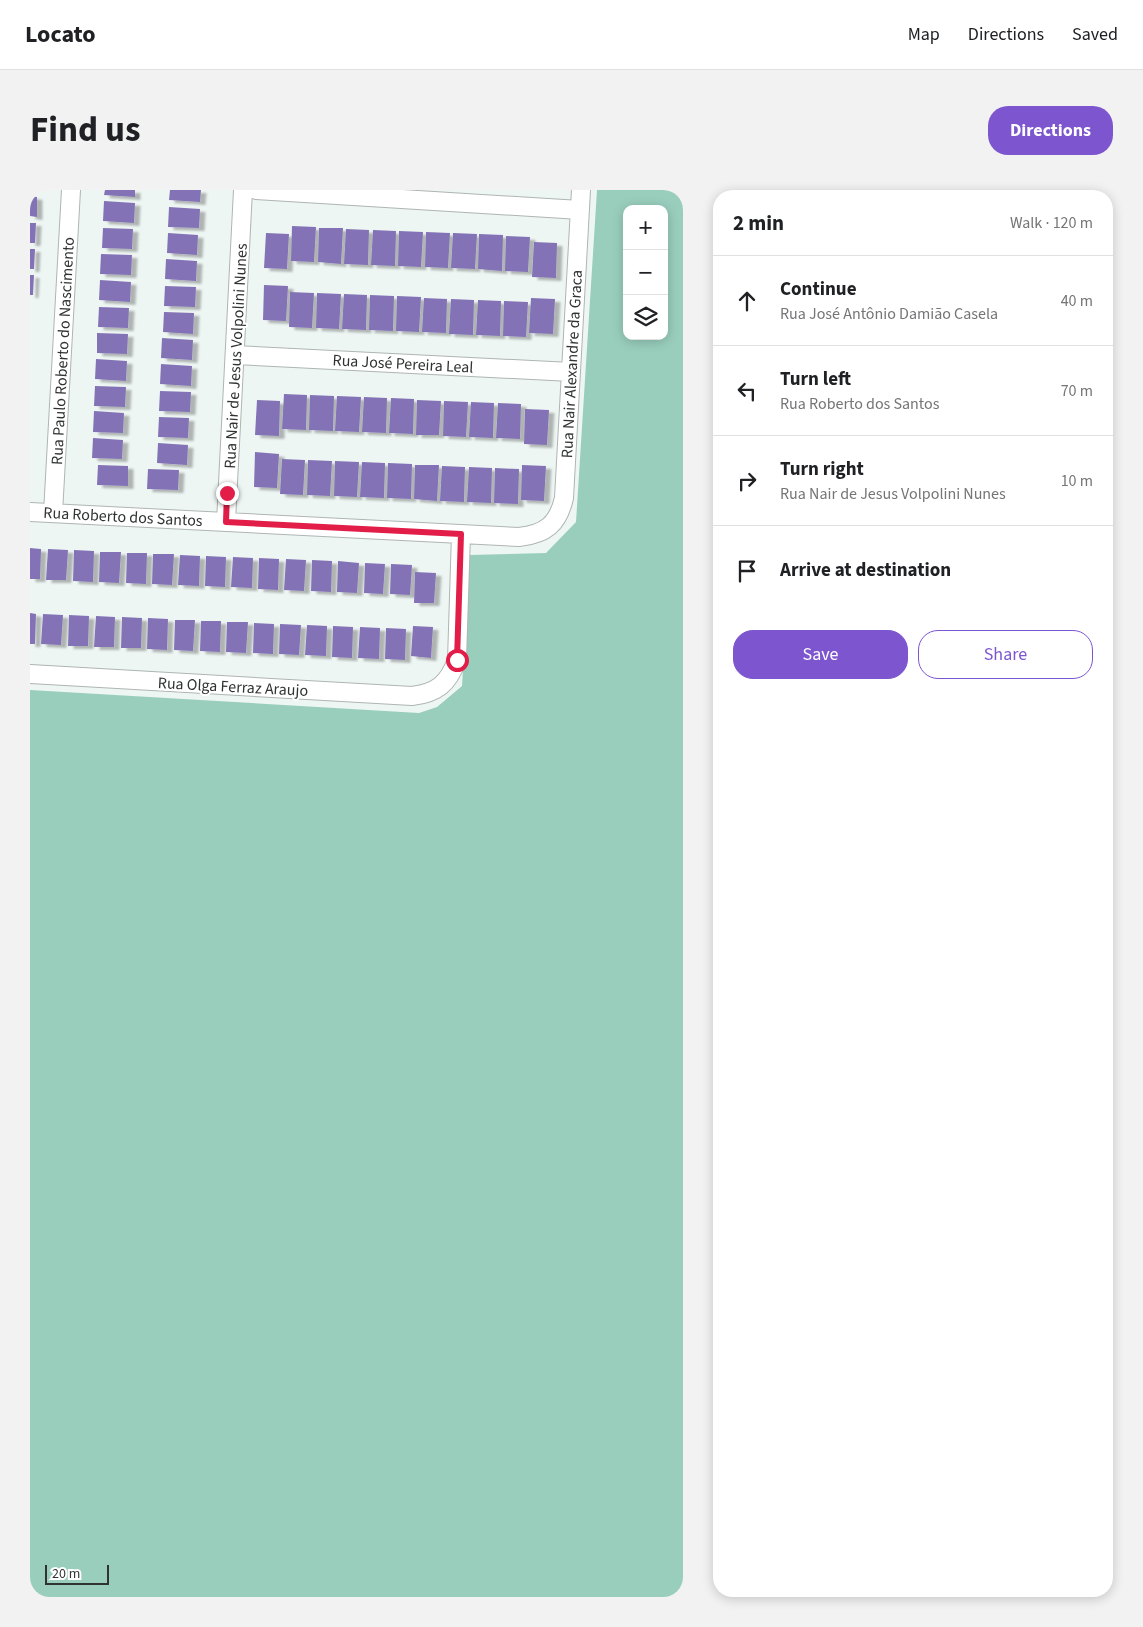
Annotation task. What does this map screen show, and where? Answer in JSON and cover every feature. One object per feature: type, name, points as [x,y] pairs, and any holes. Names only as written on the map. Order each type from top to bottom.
[{"type":"street","name":"Rua Paulo Roberto do Nascimento","points":[[53,513],[71,190]]},
{"type":"street","name":"Rua Nair de Jesus Volpolini Nunes","points":[[226,522],[243,190]]},
{"type":"street","points":[[256,190],[580,210]]},
{"type":"street","name":"Rua Nair Alexandre da Graca","points":[[544,530],[554,522],[561,510],[564,498],[581,190]]},
{"type":"street","name":"Rua José Pereira Leal","points":[[235,355],[571,372]]},
{"type":"street","name":"Rua Roberto dos Santos","points":[[30,512],[519,537],[532,536],[544,530]]},
{"type":"street","name":"Rua Olga Ferraz Araujo","points":[[30,674],[412,696],[424,695],[436,690],[445,682],[457,660],[461,534]]},
{"type":"green space","points":[[597,190],[683,190],[683,1597],[30,1597],[30,690],[419,713],[437,707],[462,686],[470,555],[546,553],[576,522]]},
{"type":"building","points":[[105,190],[135,190],[135,197],[104,195]]},
{"type":"building","points":[[170,190],[201,190],[200,202],[169,200]]},
{"type":"building","points":[[30,196],[37,197],[37,217],[30,216]]},
{"type":"building","points":[[104,201],[135,203],[134,223],[103,221]]},
{"type":"building","points":[[169,207],[200,209],[199,228],[168,227]]},
{"type":"building","points":[[30,223],[36,223],[35,243],[30,243]]},
{"type":"building","points":[[292,226],[316,227],[314,262],[291,261]]},
{"type":"building","points":[[103,228],[133,229],[132,249],[102,248]]},
{"type":"building","points":[[319,228],[343,228],[341,264],[318,262]]},
{"type":"building","points":[[346,229],[369,230],[368,265],[344,264]]},
{"type":"building","points":[[373,230],[396,231],[395,266],[371,265]]},
{"type":"building","points":[[399,231],[423,232],[421,267],[398,266]]},
{"type":"building","points":[[426,232],[450,233],[448,268],[425,267]]},
{"type":"building","points":[[168,233],[198,235],[197,255],[167,253]]},
{"type":"building","points":[[266,233],[289,234],[287,269],[264,268]]},
{"type":"building","points":[[453,233],[477,234],[475,269],[451,268]]},
{"type":"building","points":[[479,234],[503,235],[502,271],[478,269]]},
{"type":"building","points":[[506,236],[530,237],[528,272],[505,271]]},
{"type":"building","points":[[534,242],[557,243],[556,278],[532,277]]},
{"type":"building","points":[[30,249],[35,249],[34,269],[30,269]]},
{"type":"building","points":[[101,254],[132,255],[131,275],[100,274]]},
{"type":"building","points":[[166,259],[197,261],[196,281],[165,279]]},
{"type":"building","points":[[30,275],[34,275],[33,295],[30,295]]},
{"type":"building","points":[[100,280],[131,282],[130,302],[99,300]]},
{"type":"building","points":[[264,285],[288,286],[286,321],[263,320]]},
{"type":"building","points":[[165,286],[196,287],[195,307],[164,306]]},
{"type":"building","points":[[290,292],[314,293],[312,328],[289,327]]},
{"type":"building","points":[[317,293],[341,294],[339,329],[316,328]]},
{"type":"building","points":[[344,294],[367,295],[366,330],[342,329]]},
{"type":"building","points":[[370,295],[394,296],[393,331],[369,330]]},
{"type":"building","points":[[397,296],[421,297],[419,332],[396,331]]},
{"type":"building","points":[[424,298],[447,299],[446,333],[422,332]]},
{"type":"building","points":[[531,298],[555,299],[553,334],[529,333]]},
{"type":"building","points":[[451,299],[474,300],[473,335],[449,334]]},
{"type":"building","points":[[478,300],[501,301],[500,336],[476,335]]},
{"type":"building","points":[[504,301],[528,302],[526,337],[503,336]]},
{"type":"building","points":[[99,307],[129,308],[128,328],[98,327]]},
{"type":"building","points":[[164,312],[194,313],[193,334],[163,332]]},
{"type":"building","points":[[97,333],[128,334],[127,354],[97,353]]},
{"type":"building","points":[[162,338],[193,340],[192,360],[161,358]]},
{"type":"building","points":[[96,359],[127,361],[126,381],[95,379]]},
{"type":"building","points":[[161,364],[192,366],[191,386],[160,384]]},
{"type":"building","points":[[95,386],[126,387],[125,407],[94,406]]},
{"type":"building","points":[[160,391],[191,392],[190,412],[159,411]]},
{"type":"building","points":[[284,394],[307,395],[306,430],[282,429]]},
{"type":"building","points":[[310,395],[334,396],[333,431],[309,430]]},
{"type":"building","points":[[337,396],[361,397],[359,432],[335,431]]},
{"type":"building","points":[[364,397],[387,398],[386,433],[362,432]]},
{"type":"building","points":[[391,398],[414,399],[413,434],[389,433]]},
{"type":"building","points":[[257,400],[280,401],[279,436],[255,435]]},
{"type":"building","points":[[417,400],[441,401],[439,435],[416,435]]},
{"type":"building","points":[[444,401],[468,402],[466,437],[443,436]]},
{"type":"building","points":[[471,402],[494,403],[493,438],[469,437]]},
{"type":"building","points":[[498,403],[521,404],[520,439],[496,438]]},
{"type":"building","points":[[525,409],[549,410],[547,445],[524,444]]},
{"type":"building","points":[[94,411],[124,413],[123,433],[93,432]]},
{"type":"building","points":[[159,417],[189,418],[188,438],[158,437]]},
{"type":"building","points":[[93,438],[123,440],[122,459],[92,458]]},
{"type":"building","points":[[158,443],[188,445],[187,465],[157,463]]},
{"type":"building","points":[[255,452],[279,454],[277,488],[254,487]]},
{"type":"building","points":[[282,459],[305,460],[303,495],[280,494]]},
{"type":"building","points":[[308,460],[332,461],[330,496],[307,495]]},
{"type":"building","points":[[335,461],[359,462],[357,497],[334,496]]},
{"type":"building","points":[[362,462],[385,463],[384,498],[360,497]]},
{"type":"building","points":[[388,463],[412,464],[411,499],[387,498]]},
{"type":"building","points":[[98,465],[128,466],[128,486],[97,485]]},
{"type":"building","points":[[415,465],[439,465],[437,501],[414,499]]},
{"type":"building","points":[[522,465],[546,466],[544,501],[521,500]]},
{"type":"building","points":[[442,466],[465,467],[464,502],[440,501]]},
{"type":"building","points":[[469,467],[492,468],[491,503],[467,502]]},
{"type":"building","points":[[495,468],[519,469],[518,504],[494,503]]},
{"type":"building","points":[[148,469],[179,470],[178,490],[147,489]]},
{"type":"building","points":[[30,548],[41,549],[40,579],[30,579]]},
{"type":"building","points":[[48,549],[68,550],[66,580],[46,580]]},
{"type":"building","points":[[74,550],[94,551],[93,582],[73,581]]},
{"type":"building","points":[[100,552],[121,552],[119,583],[99,582]]},
{"type":"building","points":[[127,553],[147,553],[146,584],[126,583]]},
{"type":"building","points":[[153,554],[174,554],[172,585],[152,584]]},
{"type":"building","points":[[180,555],[200,556],[199,586],[178,585]]},
{"type":"building","points":[[206,556],[226,557],[225,587],[205,586]]},
{"type":"building","points":[[233,557],[253,558],[252,588],[231,587]]},
{"type":"building","points":[[259,558],[279,559],[278,590],[258,589]]},
{"type":"building","points":[[286,559],[306,560],[304,591],[284,590]]},
{"type":"building","points":[[312,560],[332,561],[331,592],[311,591]]},
{"type":"building","points":[[338,561],[359,563],[357,593],[337,592]]},
{"type":"building","points":[[365,563],[385,564],[383,594],[364,593]]},
{"type":"building","points":[[391,564],[412,565],[410,595],[390,594]]},
{"type":"building","points":[[415,572],[436,573],[434,603],[414,603]]},
{"type":"building","points":[[30,613],[36,614],[35,644],[30,644]]},
{"type":"building","points":[[43,614],[63,615],[61,645],[41,644]]},
{"type":"building","points":[[69,615],[89,616],[88,646],[68,646]]},
{"type":"building","points":[[96,616],[115,617],[114,647],[94,647]]},
{"type":"building","points":[[122,617],[142,618],[141,648],[121,648]]},
{"type":"building","points":[[148,618],[168,619],[167,650],[147,649]]},
{"type":"building","points":[[175,620],[195,620],[193,651],[174,650]]},
{"type":"building","points":[[201,621],[221,621],[220,652],[200,651]]},
{"type":"building","points":[[227,622],[248,622],[246,653],[226,652]]},
{"type":"building","points":[[254,623],[274,624],[273,654],[253,653]]},
{"type":"building","points":[[280,624],[301,625],[299,655],[279,654]]},
{"type":"building","points":[[307,625],[327,626],[326,656],[305,655]]},
{"type":"building","points":[[333,626],[353,627],[352,658],[332,657]]},
{"type":"building","points":[[413,626],[433,627],[431,658],[411,656]]},
{"type":"building","points":[[360,627],[380,628],[379,659],[358,658]]},
{"type":"building","points":[[386,628],[406,629],[405,660],[385,659]]},
{"type":"route","points":[[227,493],[226,522],[461,534],[457,660]]}]
